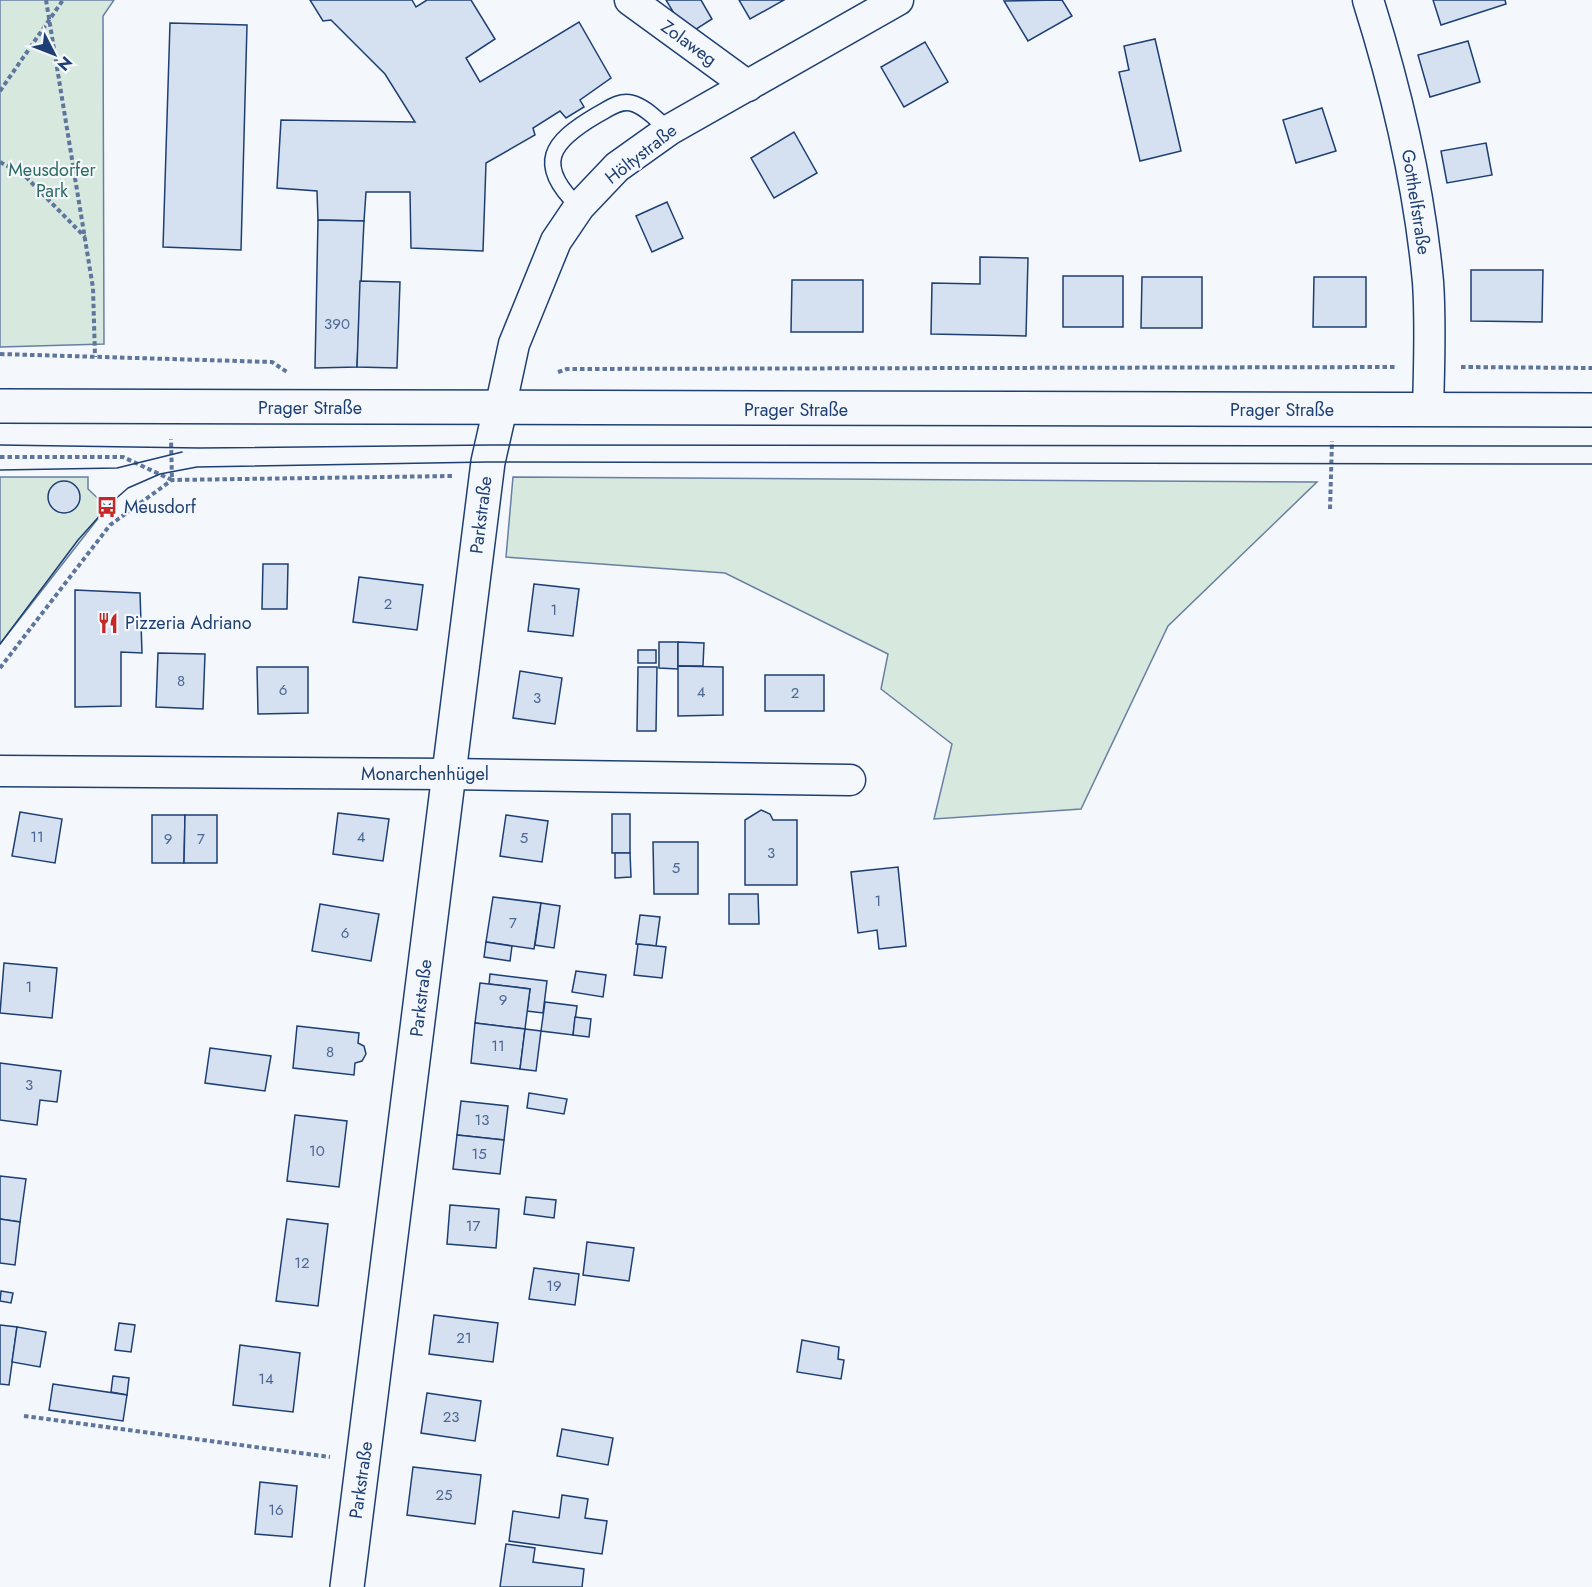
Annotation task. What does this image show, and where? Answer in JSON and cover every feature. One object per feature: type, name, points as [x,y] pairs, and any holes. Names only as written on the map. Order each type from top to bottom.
[{"type":"main road","name":"Prager Straße","points":[[0,406],[169,408],[503,395],[1428,410],[1592,410]]},
{"type":"main road","name":"Parkstraße","points":[[346,1587],[364,1461],[486,476],[503,395]]},
{"type":"street","name":"Zolaweg","points":[[630,0],[748,86]]},
{"type":"street","name":"Höltystraße","points":[[503,395],[514,344],[556,241],[579,207],[617,167],[669,130],[898,0]]},
{"type":"street","name":"Gotthelfstraße","points":[[1368,0],[1394,80],[1416,186],[1428,284],[1428,410]]},
{"type":"street","name":"Monarchenhügel","points":[[0,771],[850,780]]},
{"type":"lane","points":[[579,207],[566,195],[555,173],[552,154],[559,141],[569,132],[618,103],[631,102],[647,111],[669,130]]},
{"type":"path","points":[[46,0],[93,288],[95,357]]},
{"type":"path","points":[[0,91],[63,0]]},
{"type":"path","points":[[0,162],[24,176],[86,238]]},
{"type":"path","points":[[0,354],[263,362]]},
{"type":"path","points":[[503,395],[529,381],[567,369],[1592,368]]},
{"type":"path","points":[[169,408],[172,480]]},
{"type":"path","points":[[0,457],[123,457],[172,480],[486,476]]},
{"type":"path","points":[[0,668],[110,525],[172,480]]},
{"type":"path","points":[[1330,509],[1331,481]]},
{"type":"path","points":[[24,1416],[364,1461]]},
{"type":"green space","name":"Meusdorfer Park","points":[[0,0],[114,0],[103,16],[104,344],[0,347]]},
{"type":"green space","points":[[0,477],[88,477],[88,489],[107,507],[0,644]]},
{"type":"green space","points":[[513,477],[1317,482],[1168,626],[1081,809],[934,819],[952,744],[881,689],[888,654],[725,573],[506,557]]},
{"type":"building","points":[[310,0],[412,0],[416,7],[427,0],[471,0],[495,39],[466,58],[480,82],[579,22],[611,78],[580,100],[584,107],[566,118],[560,111],[533,128],[535,135],[486,163],[483,251],[411,248],[410,192],[366,192],[364,221],[318,220],[317,191],[277,188],[281,120],[415,122],[385,74],[331,20],[323,21]]},
{"type":"building","points":[[666,0],[701,0],[712,19],[687,35]]},
{"type":"building","points":[[739,0],[784,0],[750,19]]},
{"type":"building","points":[[1062,0],[1072,16],[1028,41],[1004,1]]},
{"type":"building","points":[[1433,0],[1505,0],[1506,4],[1441,25]]},
{"type":"building","points":[[170,23],[247,25],[241,250],[163,247]]},
{"type":"building","points":[[1155,39],[1181,151],[1140,161],[1119,72],[1129,70],[1124,46]]},
{"type":"building","points":[[1468,41],[1480,82],[1430,97],[1418,55]]},
{"type":"building","points":[[925,42],[948,82],[904,107],[881,67]]},
{"type":"building","points":[[1322,108],[1336,151],[1296,163],[1283,120]]},
{"type":"building","points":[[794,132],[817,173],[774,198],[751,158]]},
{"type":"building","points":[[1486,143],[1492,175],[1447,183],[1441,151]]},
{"type":"building","points":[[667,202],[683,238],[652,252],[636,216]]},
{"type":"building","points":[[318,220],[364,221],[357,367],[315,368]]},
{"type":"building","points":[[980,257],[1028,258],[1026,336],[931,334],[932,283],[980,284]]},
{"type":"building","points":[[1471,270],[1543,270],[1542,322],[1471,321]]},
{"type":"building","points":[[1063,276],[1123,276],[1123,327],[1063,327]]},
{"type":"building","points":[[1142,277],[1202,277],[1202,328],[1141,328]]},
{"type":"building","points":[[1314,277],[1366,277],[1366,327],[1313,327]]},
{"type":"building","points":[[792,280],[863,280],[863,332],[791,332]]},
{"type":"building","points":[[360,281],[400,282],[397,368],[357,367]]},
{"type":"building","points":[[64,481],[75,486],[80,497],[75,508],[64,513],[53,508],[48,497],[53,486]]},
{"type":"building","points":[[263,564],[288,564],[287,609],[262,609]]},
{"type":"building","points":[[359,577],[423,585],[417,630],[353,622]]},
{"type":"building","points":[[534,584],[579,589],[573,636],[528,631]]},
{"type":"building","name":"Pizzeria Adriano","points":[[75,590],[140,593],[142,653],[121,652],[121,706],[75,707]]},
{"type":"building","points":[[659,642],[678,642],[678,669],[659,668]]},
{"type":"building","points":[[678,642],[704,643],[703,666],[678,666]]},
{"type":"building","points":[[638,650],[656,650],[656,663],[638,663]]},
{"type":"building","points":[[158,653],[205,654],[203,709],[156,707]]},
{"type":"building","points":[[678,666],[723,667],[723,715],[678,716]]},
{"type":"building","points":[[257,667],[308,667],[308,713],[258,714]]},
{"type":"building","points":[[638,667],[657,667],[656,731],[637,731]]},
{"type":"building","points":[[520,671],[562,678],[555,724],[513,718]]},
{"type":"building","points":[[765,675],[824,675],[824,711],[765,711]]},
{"type":"building","points":[[761,810],[770,814],[773,820],[797,820],[797,885],[745,885],[745,820]]},
{"type":"building","points":[[20,812],[62,819],[55,863],[12,856]]},
{"type":"building","points":[[338,813],[389,819],[383,861],[333,854]]},
{"type":"building","points":[[612,814],[630,814],[630,853],[612,853]]},
{"type":"building","points":[[152,815],[185,815],[184,863],[152,863]]},
{"type":"building","points":[[185,815],[217,815],[217,863],[184,863]]},
{"type":"building","points":[[506,815],[548,821],[542,862],[500,856]]},
{"type":"building","points":[[653,842],[698,842],[698,894],[654,894]]},
{"type":"building","points":[[615,853],[630,853],[631,877],[615,878]]},
{"type":"building","points":[[898,867],[906,946],[879,949],[877,930],[858,933],[851,872]]},
{"type":"building","points":[[729,894],[758,894],[759,924],[729,924]]},
{"type":"building","points":[[493,897],[541,903],[534,949],[486,942]]},
{"type":"building","points":[[541,903],[560,906],[554,948],[535,945]]},
{"type":"building","points":[[320,904],[379,914],[371,961],[312,951]]},
{"type":"building","points":[[640,915],[660,917],[656,946],[636,944]]},
{"type":"building","points":[[486,942],[512,946],[510,961],[484,957]]},
{"type":"building","points":[[638,944],[666,947],[662,978],[634,975]]},
{"type":"building","points":[[4,963],[57,968],[52,1018],[0,1013]]},
{"type":"building","points":[[576,971],[606,975],[603,997],[572,992]]},
{"type":"building","points":[[490,974],[547,981],[543,1013],[527,1011],[530,989],[489,984]]},
{"type":"building","points":[[480,983],[530,989],[525,1029],[475,1023]]},
{"type":"building","points":[[545,1002],[577,1006],[573,1035],[541,1031]]},
{"type":"building","points":[[575,1017],[591,1019],[589,1037],[573,1035]]},
{"type":"building","points":[[475,1023],[525,1029],[520,1069],[471,1063]]},
{"type":"building","points":[[297,1026],[359,1033],[358,1043],[364,1046],[366,1054],[362,1061],[355,1063],[354,1075],[293,1068]]},
{"type":"building","points":[[525,1029],[541,1031],[536,1071],[520,1069]]},
{"type":"building","points":[[210,1048],[271,1056],[265,1091],[205,1083]]},
{"type":"building","points":[[0,1063],[61,1071],[57,1102],[40,1100],[37,1125],[0,1120]]},
{"type":"building","points":[[529,1093],[567,1099],[564,1114],[527,1108]]},
{"type":"building","points":[[461,1101],[508,1106],[504,1140],[457,1135]]},
{"type":"building","points":[[295,1115],[347,1121],[339,1187],[287,1181]]},
{"type":"building","points":[[457,1135],[504,1140],[500,1174],[453,1169]]},
{"type":"building","points":[[0,1176],[26,1179],[20,1222],[0,1219]]},
{"type":"building","points":[[526,1197],[556,1200],[554,1218],[524,1214]]},
{"type":"building","points":[[450,1205],[499,1209],[496,1248],[447,1244]]},
{"type":"building","points":[[0,1219],[20,1222],[15,1265],[0,1263]]},
{"type":"building","points":[[287,1219],[328,1224],[318,1306],[276,1301]]},
{"type":"building","points":[[587,1242],[634,1248],[629,1281],[583,1275]]},
{"type":"building","points":[[534,1268],[579,1274],[575,1305],[529,1299]]},
{"type":"building","points":[[1,1291],[13,1293],[11,1303],[0,1301]]},
{"type":"building","points":[[434,1315],[498,1323],[493,1362],[429,1354]]},
{"type":"building","points":[[119,1323],[135,1325],[131,1352],[115,1350]]},
{"type":"building","points":[[0,1325],[17,1327],[9,1385],[0,1384]]},
{"type":"building","points":[[17,1327],[46,1332],[40,1367],[12,1362]]},
{"type":"building","points":[[802,1340],[839,1347],[838,1359],[844,1360],[841,1379],[797,1372]]},
{"type":"building","points":[[240,1345],[300,1353],[293,1412],[233,1405]]},
{"type":"building","points":[[113,1376],[129,1378],[127,1395],[111,1392]]},
{"type":"building","points":[[53,1384],[127,1395],[123,1421],[49,1410]]},
{"type":"building","points":[[427,1393],[481,1401],[475,1441],[421,1433]]},
{"type":"building","points":[[562,1429],[613,1438],[608,1465],[557,1456]]},
{"type":"building","points":[[413,1467],[481,1475],[475,1524],[407,1515]]},
{"type":"building","points":[[260,1482],[297,1486],[292,1537],[255,1534]]},
{"type":"building","points":[[562,1495],[588,1499],[585,1518],[607,1521],[602,1554],[509,1541],[513,1511],[559,1518]]},
{"type":"building","points":[[506,1544],[535,1548],[533,1562],[584,1569],[582,1587],[500,1587]]},
{"type":"tram line","points":[[0,445],[199,448],[491,445],[1592,446]]},
{"type":"tram line","points":[[0,470],[117,468],[182,452]]},
{"type":"tram line","points":[[0,644],[78,540],[112,502],[128,488],[160,474],[197,467],[488,462],[1592,464]]},
{"type":"place","name":"Meusdorf","points":[[107,507]]},
{"type":"place","name":"Pizzeria Adriano","points":[[108,623]]}]
